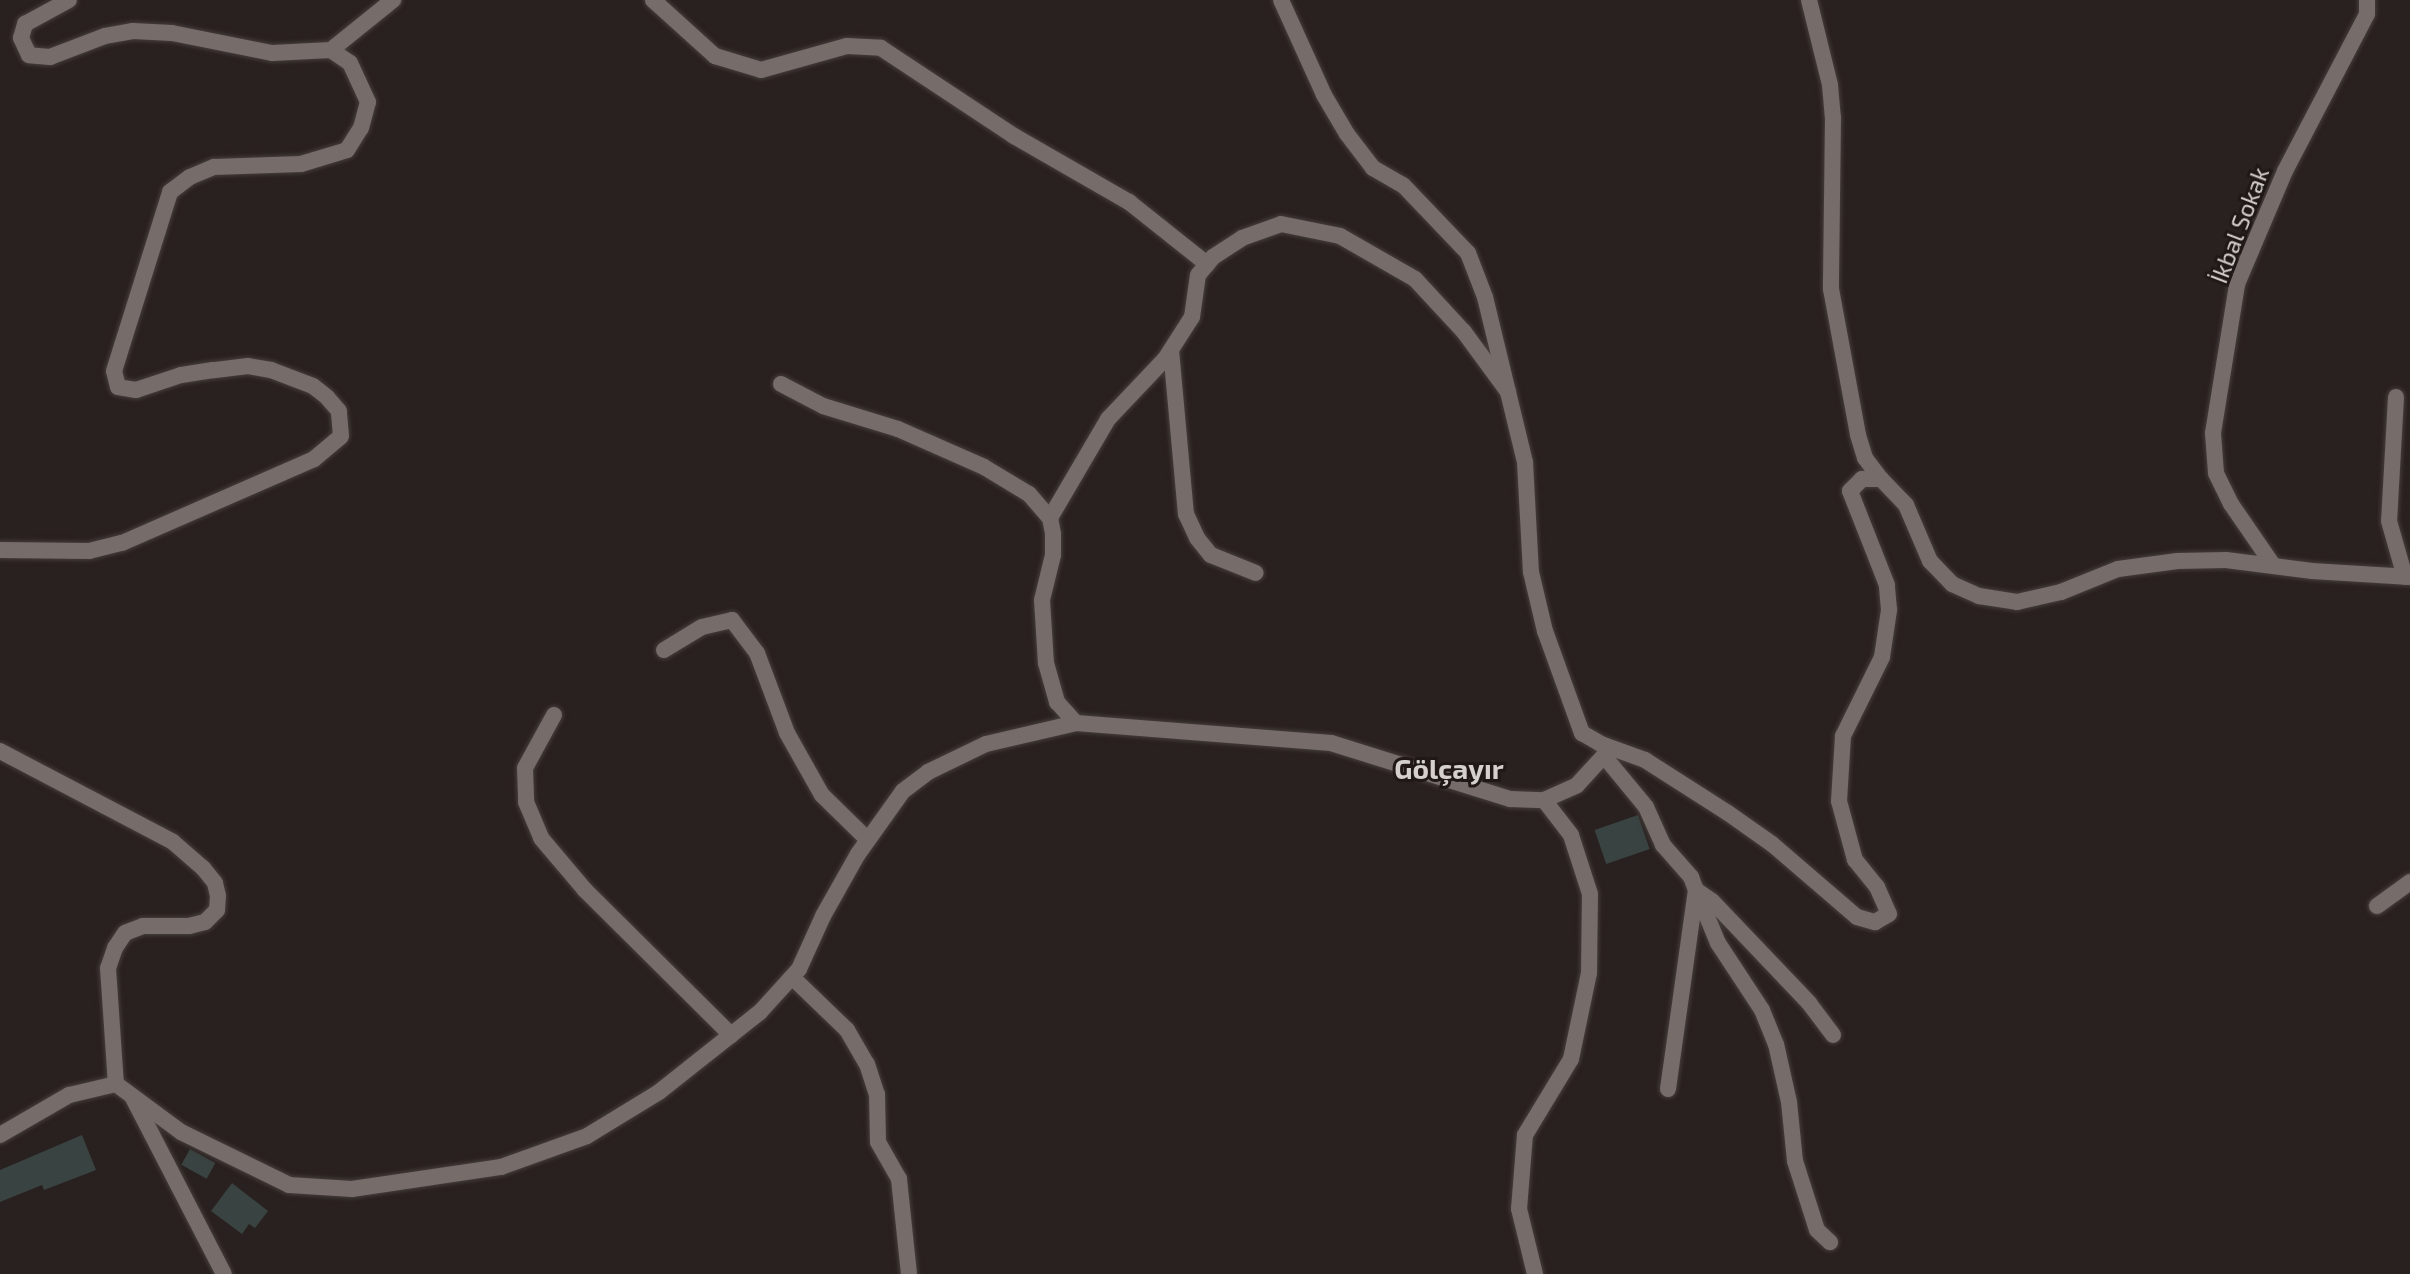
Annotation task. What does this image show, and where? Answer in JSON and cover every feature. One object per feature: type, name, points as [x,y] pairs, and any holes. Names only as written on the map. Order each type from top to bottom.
[{"type":"street","points":[[69,0],[25,24],[21,38],[29,55],[50,57],[105,36],[133,31],[172,33],[272,53],[331,50],[393,0]]},
{"type":"street","points":[[653,0],[715,56],[761,70],[847,46],[881,48],[1014,136],[1129,202],[1207,264]]},
{"type":"street","points":[[1281,0],[1324,95],[1347,134],[1373,168],[1403,185],[1468,253],[1485,297],[1525,462],[1531,572],[1545,631],[1582,733],[1608,752],[1646,807],[1663,845],[1691,877],[1718,943],[1762,1010],[1776,1044],[1789,1102],[1795,1161],[1817,1230],[1830,1242]]},
{"type":"street","points":[[1809,0],[1830,85],[1833,117],[1831,289],[1858,435],[1865,458],[1906,505],[1930,561],[1952,584],[1979,596],[2017,602],[2061,592],[2118,569],[2177,561],[2226,560],[2408,577],[2389,521],[2396,397]]},
{"type":"street","name":"İkbal Sokak","points":[[2273,565],[2231,504],[2216,473],[2213,433],[2237,284],[2285,171],[2367,14],[2367,0]]},
{"type":"street","points":[[0,550],[89,551],[122,543],[314,459],[341,436],[339,411],[327,397],[313,386],[271,370],[248,366],[202,372],[136,390],[118,387],[114,371],[170,192],[190,177],[214,167],[301,164],[347,150],[361,128],[368,102],[350,63],[331,50]]},
{"type":"street","points":[[1076,723],[1057,702],[1046,663],[1042,600],[1053,555],[1050,518],[1108,419],[1171,350],[1192,317],[1198,275],[1207,264],[1242,238],[1281,224],[1340,236],[1415,279],[1464,332],[1508,393]]},
{"type":"street","points":[[1171,350],[1186,514],[1197,538],[1211,555],[1256,573]]},
{"type":"street","points":[[781,384],[823,406],[898,429],[984,467],[1029,494],[1050,518]]},
{"type":"street","points":[[1608,752],[1645,760],[1772,844],[1857,917],[1875,922],[1889,914],[1877,887],[1855,860],[1839,801],[1843,736],[1882,657],[1889,610],[1887,585],[1850,491],[1862,479],[1881,479]]},
{"type":"street","points":[[664,650],[702,627],[732,620],[757,653],[787,733],[822,795],[868,840]]},
{"type":"street","points":[[554,715],[525,768],[526,802],[541,838],[585,890],[731,1035]]},
{"type":"street","points":[[0,751],[173,842],[215,883],[217,910],[205,922],[189,926],[143,926],[125,933],[115,948],[108,968],[116,1084],[181,1132],[289,1185],[352,1189],[501,1167],[587,1136],[659,1092],[760,1012],[792,977],[868,840],[903,791],[928,772],[986,744],[1076,723],[1331,743],[1510,799],[1544,800],[1577,785],[1608,752]]},
{"type":"street","points":[[1535,1274],[1519,1209],[1525,1135],[1571,1059],[1589,973],[1590,894],[1571,835],[1544,800]]},
{"type":"street","points":[[2377,906],[2410,882]]},
{"type":"street","points":[[1696,890],[1712,901],[1809,1003],[1833,1035]]},
{"type":"street","points":[[1668,1089],[1696,890]]},
{"type":"street","points":[[792,977],[847,1030],[867,1064],[877,1094],[878,1142],[899,1179],[909,1274]]},
{"type":"street","points":[[0,1135],[69,1095],[116,1084]]},
{"type":"street","points":[[132,1096],[224,1274]]},
{"type":"building","points":[[1638,815],[1650,849],[1606,864],[1595,830]]},
{"type":"building","points":[[82,1135],[96,1170],[44,1190],[42,1185],[0,1202],[0,1170]]},
{"type":"building","points":[[190,1149],[215,1163],[207,1179],[181,1165]]},
{"type":"building","points":[[232,1183],[268,1211],[255,1228],[249,1224],[242,1234],[211,1211]]},
{"type":"district","name":"Gölçayır","points":[[1449,768]]}]
